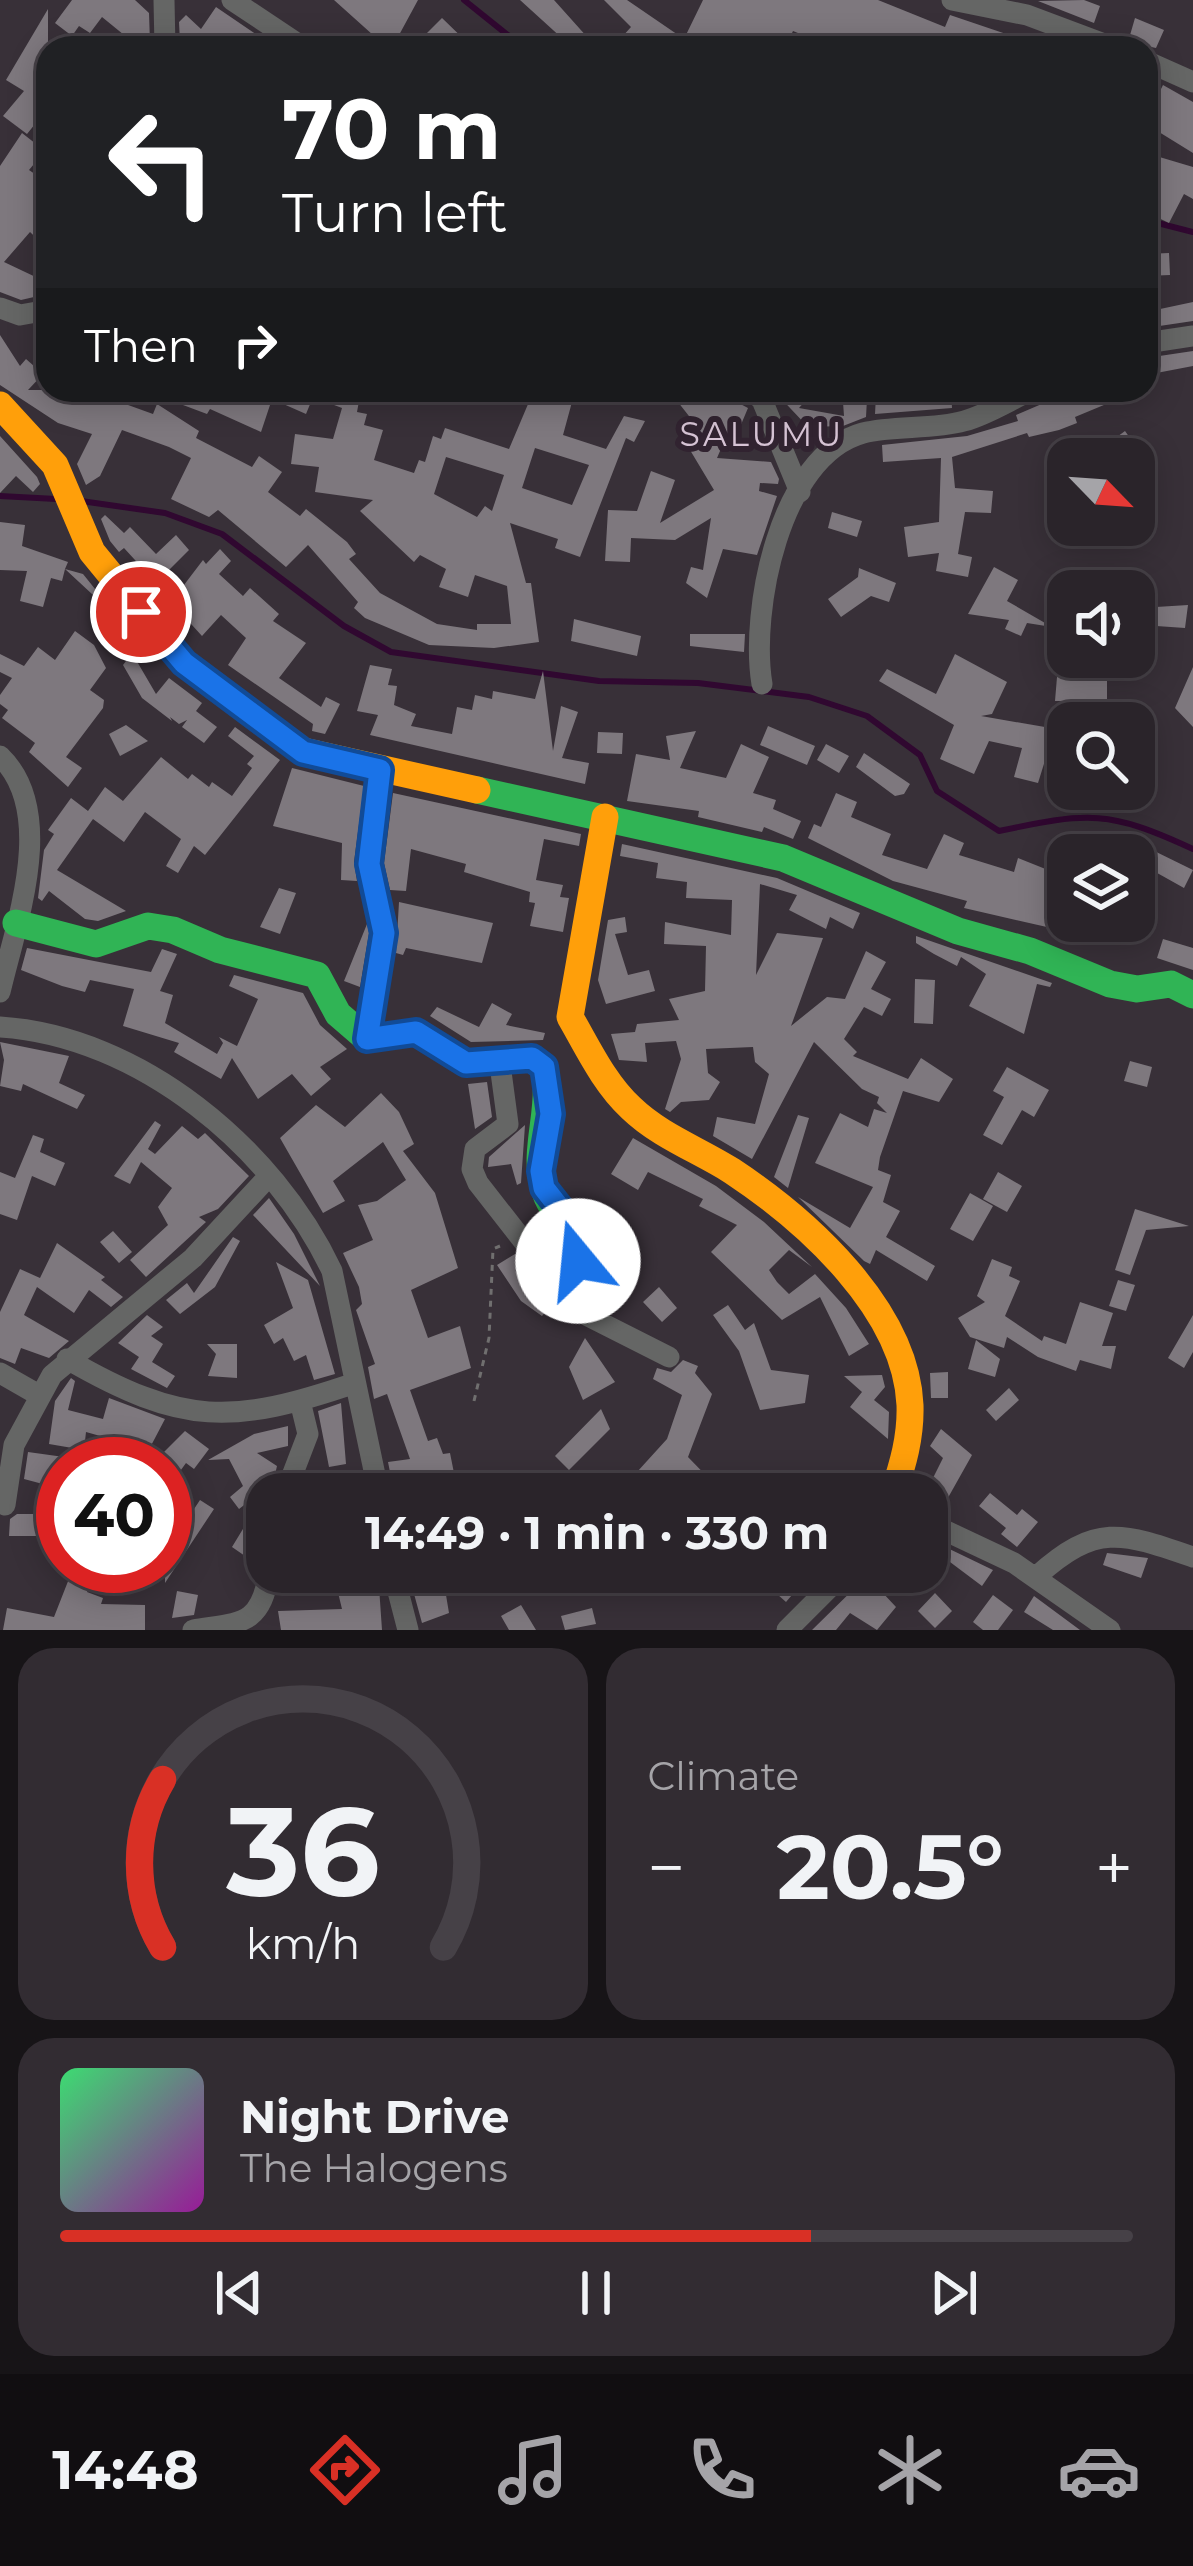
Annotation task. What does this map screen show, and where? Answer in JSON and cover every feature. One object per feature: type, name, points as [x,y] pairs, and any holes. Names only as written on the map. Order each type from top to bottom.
[{"type":"street","points":[[164,0],[165,36]]},
{"type":"street","points":[[232,0],[286,36]]},
{"type":"street","points":[[952,0],[1027,15],[1083,36]]},
{"type":"street","points":[[1158,66],[1193,82]]},
{"type":"street","points":[[0,308],[20,315],[36,312]]},
{"type":"street","points":[[1158,341],[1193,336]]},
{"type":"street","points":[[763,402],[800,492]]},
{"type":"street","points":[[762,684],[763,582],[800,492],[831,451],[860,434],[965,421],[1006,402]]},
{"type":"street","points":[[0,405],[56,464],[92,552],[184,663],[303,752],[783,858],[958,931],[1030,951],[1111,984],[1137,988],[1171,984],[1193,994]]},
{"type":"street","points":[[0,756],[27,793],[16,922],[0,992]]},
{"type":"street","points":[[367,1039],[384,933],[369,864],[380,770]]},
{"type":"street","points":[[605,817],[570,1017],[631,1109],[739,1177],[821,1245],[886,1325],[915,1405],[914,1438],[901,1473]]},
{"type":"street","points":[[16,922],[96,944],[148,926],[301,969],[317,975],[338,1013],[367,1039]]},
{"type":"street","points":[[0,1027],[35,1029],[79,1042],[152,1079],[228,1132],[269,1176],[316,1238],[332,1271],[374,1473]]},
{"type":"street","points":[[367,1039],[416,1032],[466,1063],[532,1058],[544,1067],[551,1114],[541,1171],[544,1188],[577,1230],[580,1244],[578,1261],[560,1293]]},
{"type":"street","points":[[500,1057],[508,1124],[475,1149],[472,1169],[518,1240],[578,1311],[669,1357]]},
{"type":"street","points":[[5,1505],[14,1445],[37,1394],[67,1359],[194,1258],[269,1176]]},
{"type":"street","points":[[67,1359],[140,1396],[230,1417],[355,1383]]},
{"type":"street","points":[[0,1373],[37,1394]]},
{"type":"street","points":[[293,1473],[308,1434],[300,1401]]},
{"type":"street","points":[[948,1532],[1036,1576],[1110,1630]]},
{"type":"street","points":[[1036,1576],[1071,1546],[1099,1534],[1143,1540],[1193,1557]]},
{"type":"street","points":[[193,1630],[247,1621],[257,1613],[263,1593]]},
{"type":"street","points":[[398,1593],[408,1630]]},
{"type":"street","points":[[787,1630],[824,1593]]},
{"type":"path","points":[[474,1401],[489,1338],[493,1249],[518,1240]]},
{"type":"building","points":[[72,0],[135,0],[149,13],[150,36],[125,36],[102,17],[90,33],[79,26],[72,36],[55,23]]},
{"type":"building","points":[[334,0],[418,0],[398,36],[373,35]]},
{"type":"building","points":[[520,0],[554,0],[586,36],[560,36]]},
{"type":"building","points":[[604,0],[627,0],[680,36],[623,36],[631,27]]},
{"type":"building","points":[[703,0],[878,0],[945,27],[950,15],[1012,36],[805,36],[793,31],[791,36],[685,36]]},
{"type":"building","points":[[1084,0],[1100,6],[1094,23],[1038,1]]},
{"type":"building","points":[[216,7],[259,36],[180,36],[179,22],[186,15],[201,29]]},
{"type":"building","points":[[48,9],[48,36],[36,36],[36,123],[27,134],[3,116],[24,91],[6,80]]},
{"type":"building","points":[[442,18],[461,36],[424,36]]},
{"type":"building","points":[[1135,18],[1164,30],[1158,44],[1158,36],[1130,36]]},
{"type":"building","points":[[1163,85],[1193,102],[1193,153],[1158,131],[1158,95]]},
{"type":"building","points":[[22,133],[36,144],[36,162],[29,170],[36,175],[36,238],[30,232],[4,262],[36,277],[34,297],[21,300],[0,292],[0,166]]},
{"type":"building","points":[[1158,157],[1193,167],[1193,199],[1184,194],[1169,223],[1158,218]]},
{"type":"building","points":[[1158,253],[1169,253],[1170,275],[1158,276]]},
{"type":"building","points":[[1193,302],[1193,321],[1158,326],[1158,309]]},
{"type":"building","points":[[0,335],[20,366],[26,359],[36,368],[36,381],[28,390],[36,390],[36,402],[120,402],[153,414],[157,404],[199,431],[196,438],[252,467],[259,456],[282,472],[268,492],[300,516],[306,509],[347,542],[356,554],[349,559],[380,593],[437,624],[477,630],[477,624],[511,624],[507,586],[475,575],[468,597],[439,587],[446,569],[420,555],[414,562],[360,511],[373,500],[315,492],[319,467],[291,464],[295,434],[333,439],[342,408],[326,402],[359,402],[357,412],[367,414],[364,425],[383,430],[374,460],[414,473],[419,460],[425,462],[433,436],[441,439],[445,428],[509,449],[529,402],[572,402],[563,435],[606,449],[624,416],[645,421],[634,442],[626,438],[580,557],[555,548],[558,539],[510,523],[526,583],[531,583],[539,642],[494,648],[429,645],[365,618],[354,608],[358,602],[308,545],[286,567],[218,510],[209,517],[171,499],[191,458],[169,447],[122,430],[100,476],[86,485],[77,464],[92,434],[58,423],[0,385]],"holes":[[[535,448],[589,465],[572,505],[522,488]],[[446,457],[504,475],[492,511],[485,506],[477,517],[434,494]]]},
{"type":"building","points":[[1193,351],[1193,366],[1158,373],[1158,356]]},
{"type":"building","points":[[175,402],[271,402],[261,432],[210,409],[207,414]]},
{"type":"building","points":[[279,402],[311,402],[306,414]]},
{"type":"building","points":[[678,402],[737,402],[748,408],[740,427],[732,423],[717,458],[771,462],[779,479],[778,484],[760,483],[759,491],[777,496],[757,555],[723,549],[707,598],[686,583],[691,567],[703,570],[711,518],[675,540],[631,538],[630,562],[605,561],[608,510],[637,511],[651,471],[675,480],[660,523],[714,490],[687,445],[696,425]]},
{"type":"building","points":[[784,402],[804,402],[799,408],[844,416],[843,402],[867,402],[866,417],[843,426],[808,427]]},
{"type":"building","points":[[876,402],[952,402],[952,408],[875,414]]},
{"type":"building","points":[[1046,402],[1111,402],[1075,417],[1077,423],[1059,430],[1029,437],[1027,433],[952,457],[955,488],[993,491],[991,513],[965,512],[958,554],[972,557],[968,577],[936,571],[939,553],[908,557],[904,527],[939,522],[941,458],[883,462],[882,445],[967,436],[1018,421],[1016,415]]},
{"type":"building","points":[[0,436],[37,477],[40,484],[33,492],[16,476],[0,493]]},
{"type":"building","points":[[832,512],[862,521],[857,537],[828,528]]},
{"type":"building","points":[[105,515],[124,533],[130,527],[156,554],[176,535],[189,550],[156,583],[124,548],[119,552],[110,541],[101,519]]},
{"type":"building","points":[[0,522],[25,525],[22,546],[68,562],[62,581],[51,578],[43,607],[20,601],[27,571],[0,570]]},
{"type":"building","points":[[220,549],[231,561],[219,574],[243,596],[250,588],[279,614],[273,621],[306,643],[279,678],[321,707],[326,697],[340,704],[325,734],[312,731],[313,724],[228,665],[246,638],[221,615],[202,636],[171,602],[203,560],[206,564]]},
{"type":"building","points":[[994,567],[1018,580],[1007,601],[1047,626],[1027,623],[1021,636],[1005,629],[1009,620],[968,614]]},
{"type":"building","points":[[859,568],[896,583],[889,602],[871,596],[841,617],[828,599],[858,577]]},
{"type":"building","points":[[65,569],[83,574],[120,620]]},
{"type":"building","points":[[1188,605],[1185,628],[1155,626],[1155,607]]},
{"type":"building","points":[[574,619],[641,636],[637,656],[571,641]]},
{"type":"building","points":[[75,631],[94,645],[106,668],[90,690],[104,700],[103,708],[66,757],[82,768],[68,787],[29,752],[35,743],[2,718],[8,710],[0,704],[0,695],[12,678],[0,672],[0,654],[24,666],[38,647],[55,660]]},
{"type":"building","points":[[690,634],[745,634],[744,652],[690,646]]},
{"type":"building","points":[[132,653],[156,694],[169,678],[202,703],[196,711],[217,727],[204,743],[182,727],[187,720],[179,724],[170,717],[172,721],[142,698],[123,665]]},
{"type":"building","points":[[955,654],[1007,682],[992,714],[981,716],[1047,727],[1047,754],[1038,783],[1014,777],[1022,748],[989,741],[974,774],[940,759],[954,725],[879,681],[887,669],[936,694]]},
{"type":"building","points":[[370,665],[392,669],[388,685],[397,686],[394,705],[416,714],[411,726],[452,734],[457,707],[472,710],[475,695],[492,699],[493,691],[535,699],[543,671],[553,751],[561,706],[578,712],[562,758],[589,763],[585,784],[370,735],[378,715],[357,711]]},
{"type":"building","points":[[1193,667],[1193,727],[1175,708]]},
{"type":"building","points":[[1057,678],[1107,678],[1107,701],[1055,701]]},
{"type":"building","points":[[126,725],[148,741],[120,756],[109,734]]},
{"type":"building","points":[[768,726],[815,746],[807,765],[760,745]]},
{"type":"building","points":[[235,727],[280,760],[205,855],[194,846],[178,873],[166,866],[181,839],[145,812],[124,842],[93,819],[57,870],[126,911],[98,921],[85,919],[49,891],[42,901],[38,898],[44,850],[54,834],[48,830],[71,798],[88,811],[105,787],[123,801],[161,757],[188,779],[192,774],[232,796],[252,768],[247,764],[254,756],[228,736]]},
{"type":"building","points":[[696,731],[680,768],[726,778],[741,744],[769,757],[753,793],[776,800],[773,809],[801,821],[793,839],[764,827],[762,832],[698,817],[699,811],[627,801],[636,754],[670,760],[666,736]]},
{"type":"building","points":[[598,732],[623,733],[622,754],[597,753]]},
{"type":"building","points":[[826,744],[849,756],[839,773],[817,760]]},
{"type":"building","points":[[864,753],[910,784],[904,794],[895,796],[856,767]]},
{"type":"building","points":[[292,768],[364,786],[354,862],[357,881],[341,880],[342,843],[273,826]]},
{"type":"building","points":[[393,793],[581,834],[579,846],[544,839],[536,880],[563,885],[560,897],[569,898],[563,932],[530,926],[535,903],[529,902],[530,892],[464,872],[466,864],[411,849],[406,891],[390,890],[384,863]]},
{"type":"building","points":[[836,793],[857,802],[851,817],[891,834],[882,855],[927,869],[944,834],[964,843],[959,855],[1014,872],[1018,858],[1047,870],[1047,927],[964,908],[967,901],[893,881],[808,838],[814,824],[821,827]]},
{"type":"building","points":[[622,844],[777,878],[860,913],[853,929],[830,917],[826,929],[789,910],[797,895],[760,884],[756,975],[777,933],[823,938],[791,1026],[827,997],[845,999],[866,951],[886,962],[871,989],[891,999],[882,1016],[864,1007],[844,1039],[857,1052],[853,1056],[908,1079],[921,1058],[953,1079],[939,1102],[903,1091],[878,1170],[891,1175],[883,1202],[900,1211],[886,1237],[935,1266],[927,1281],[876,1250],[870,1264],[864,1261],[798,1197],[850,1228],[873,1187],[815,1163],[840,1113],[868,1127],[874,1109],[887,1113],[877,1103],[879,1097],[862,1089],[814,1042],[752,1159],[713,1136],[717,1117],[755,1124],[769,1074],[755,1062],[753,1047],[706,1049],[708,1073],[720,1082],[709,1100],[681,1102],[670,1112],[665,1109],[681,1059],[676,1041],[645,1043],[647,1062],[619,1060],[611,1034],[635,1032],[637,1024],[679,1020],[669,999],[705,991],[706,946],[664,944],[665,922],[731,935],[732,900],[686,898],[687,882],[656,878],[658,863],[620,856]]},
{"type":"building","points":[[1155,851],[1193,870],[1184,888],[1155,872]]},
{"type":"building","points":[[279,888],[296,893],[280,934],[260,927]]},
{"type":"building","points":[[399,902],[493,923],[482,963],[406,948],[403,955],[396,953]]},
{"type":"building","points":[[625,917],[627,932],[615,934],[628,975],[649,970],[655,991],[606,1004],[598,980],[608,920]]},
{"type":"building","points":[[367,924],[369,933],[360,987],[344,981]]},
{"type":"building","points":[[916,936],[1052,983],[1050,987],[1037,984],[1024,1034],[969,1006],[986,974],[961,957],[957,966],[934,954],[916,943]]},
{"type":"building","points":[[1163,939],[1193,948],[1193,970],[1157,958]]},
{"type":"building","points":[[27,948],[151,972],[162,949],[177,954],[160,991],[173,995],[165,1023],[217,1054],[223,1043],[219,1037],[237,1046],[258,999],[229,986],[234,975],[303,993],[320,1025],[347,1049],[320,1067],[331,1079],[311,1096],[292,1074],[258,1099],[232,1058],[221,1079],[174,1052],[179,1043],[123,1026],[134,989],[90,980],[85,992],[62,986],[21,970]]},
{"type":"building","points":[[915,979],[935,980],[933,1024],[914,1023]]},
{"type":"building","points":[[492,1003],[512,1014],[506,1025],[545,1033],[543,1040],[471,1042],[430,1016],[437,1007],[479,1027]]},
{"type":"building","points":[[0,1042],[69,1056],[59,1083],[85,1095],[77,1109],[23,1084],[21,1091],[0,1086],[4,1060]]},
{"type":"building","points":[[1130,1061],[1152,1067],[1147,1087],[1124,1081]]},
{"type":"building","points":[[1007,1067],[1049,1090],[1034,1117],[1022,1110],[1002,1145],[983,1135],[1004,1097],[993,1091]]},
{"type":"building","points":[[487,1082],[492,1117],[475,1129],[468,1084]]},
{"type":"building","points":[[381,1093],[399,1112],[414,1144],[403,1151],[435,1193],[458,1268],[411,1290],[428,1338],[460,1326],[471,1368],[410,1390],[428,1441],[437,1438],[443,1454],[450,1453],[454,1473],[390,1473],[388,1462],[410,1459],[387,1394],[374,1399],[368,1367],[375,1364],[356,1310],[362,1304],[359,1287],[343,1253],[373,1240],[358,1205],[377,1201],[406,1180],[383,1142],[333,1181],[345,1201],[323,1213],[280,1138],[316,1105],[345,1127]]},
{"type":"building","points":[[798,1115],[809,1118],[788,1188],[774,1177]]},
{"type":"building","points":[[155,1121],[161,1125],[148,1149],[155,1154],[182,1126],[198,1139],[205,1133],[249,1176],[218,1209],[199,1217],[206,1222],[146,1277],[130,1260],[168,1225],[158,1207],[172,1188],[141,1162],[130,1184],[114,1176]]},
{"type":"building","points":[[525,1125],[521,1183],[517,1185],[511,1164],[488,1167],[489,1157]]},
{"type":"building","points":[[33,1135],[44,1139],[40,1152],[65,1163],[55,1186],[32,1176],[17,1220],[0,1214],[0,1172],[15,1178]]},
{"type":"building","points":[[633,1138],[716,1186],[764,1222],[812,1267],[789,1250],[769,1270],[777,1282],[789,1294],[815,1274],[846,1308],[869,1344],[849,1356],[820,1297],[782,1320],[711,1252],[737,1225],[699,1206],[703,1199],[648,1172],[638,1190],[611,1174]]},
{"type":"building","points":[[998,1172],[1022,1186],[1007,1212],[983,1199]]},
{"type":"building","points":[[970,1193],[993,1206],[973,1241],[950,1229]]},
{"type":"building","points":[[269,1198],[294,1234],[320,1286],[253,1215]]},
{"type":"building","points":[[1135,1209],[1189,1226],[1146,1230],[1130,1275],[1115,1270]]},
{"type":"building","points":[[113,1231],[132,1252],[119,1263],[100,1242]]},
{"type":"building","points":[[233,1237],[240,1241],[215,1287],[180,1314],[166,1300],[187,1283],[194,1293]]},
{"type":"building","points":[[57,1243],[105,1277],[101,1280],[123,1297],[111,1307],[89,1290],[74,1313],[37,1287],[24,1315],[69,1341],[49,1358],[21,1348],[15,1364],[0,1358],[0,1312],[20,1269],[40,1278]]},
{"type":"building","points":[[515,1254],[529,1273],[520,1279],[538,1293],[547,1310],[542,1316],[521,1301],[497,1265]]},
{"type":"building","points":[[992,1259],[1012,1267],[1009,1276],[1020,1281],[1005,1316],[1042,1341],[1044,1336],[1066,1344],[1080,1302],[1113,1313],[1102,1346],[1116,1346],[1111,1369],[1080,1360],[1076,1371],[1038,1357],[1007,1337],[1004,1348],[970,1337],[958,1318],[985,1302],[977,1296]]},
{"type":"building","points":[[276,1262],[308,1280],[335,1374],[314,1380],[306,1355],[294,1361],[283,1338],[274,1344],[264,1325],[293,1308]]},
{"type":"building","points":[[1118,1280],[1135,1285],[1126,1311],[1109,1306]]},
{"type":"building","points":[[659,1287],[677,1308],[662,1322],[643,1302]]},
{"type":"building","points":[[728,1305],[745,1330],[754,1323],[771,1370],[809,1375],[805,1403],[760,1410],[739,1351],[713,1315]]},
{"type":"building","points":[[147,1315],[163,1327],[151,1336],[163,1344],[152,1362],[175,1376],[167,1388],[131,1369],[139,1357],[118,1343]]},
{"type":"building","points":[[1193,1315],[1193,1352],[1184,1368],[1168,1358]]},
{"type":"building","points":[[585,1338],[615,1382],[583,1400],[569,1367]]},
{"type":"building","points":[[976,1340],[1000,1359],[995,1377],[968,1369]]},
{"type":"building","points":[[207,1344],[237,1344],[237,1378],[208,1376],[216,1354]]},
{"type":"building","points":[[683,1360],[698,1366],[695,1373],[712,1394],[688,1457],[704,1473],[636,1473],[667,1439],[682,1395],[653,1379],[657,1368],[671,1372]]},
{"type":"building","points":[[948,1372],[948,1398],[931,1398],[930,1373]]},
{"type":"building","points":[[882,1375],[885,1387],[874,1400],[889,1412],[888,1439],[850,1407],[862,1392],[844,1376]]},
{"type":"building","points":[[71,1378],[75,1381],[68,1410],[103,1419],[109,1398],[165,1419],[156,1437],[104,1437],[86,1432],[85,1437],[50,1437],[55,1401]]},
{"type":"building","points":[[1009,1388],[1019,1400],[996,1421],[986,1410]]},
{"type":"building","points":[[341,1403],[346,1464],[329,1467],[318,1411]]},
{"type":"building","points":[[601,1409],[610,1429],[569,1470],[555,1456]]},
{"type":"building","points":[[288,1426],[288,1446],[257,1453],[277,1466],[275,1473],[246,1473],[246,1504],[239,1509],[230,1497],[243,1486],[229,1459],[208,1460],[254,1434]]},
{"type":"building","points":[[941,1429],[972,1455],[948,1498],[948,1473],[936,1473],[943,1458],[930,1446]]},
{"type":"building","points":[[185,1431],[209,1449],[194,1469],[192,1437],[179,1437]]},
{"type":"building","points":[[28,1452],[36,1453],[36,1482],[24,1479]]},
{"type":"building","points":[[990,1493],[1017,1515],[1022,1509],[1038,1522],[1017,1547],[1001,1534],[1006,1528],[979,1506]]},
{"type":"building","points":[[200,1500],[214,1509],[192,1542],[192,1508]]},
{"type":"building","points":[[36,1514],[36,1536],[9,1536],[10,1519]]},
{"type":"building","points":[[246,1524],[245,1556],[232,1547]]},
{"type":"building","points":[[948,1548],[993,1570],[982,1586],[948,1560]]},
{"type":"building","points":[[1107,1553],[1148,1558],[1141,1578],[1103,1565]]},
{"type":"building","points":[[63,1593],[90,1593],[103,1598],[101,1604],[145,1605],[145,1630],[3,1630],[7,1608],[54,1617]]},
{"type":"building","points":[[177,1593],[198,1595],[194,1615],[172,1618]]},
{"type":"building","points":[[338,1593],[379,1593],[382,1630],[281,1630],[278,1611],[342,1609]]},
{"type":"building","points":[[414,1593],[446,1593],[449,1613],[422,1623]]},
{"type":"building","points":[[850,1593],[883,1593],[896,1607],[877,1630],[850,1613],[836,1630],[812,1630]]},
{"type":"building","points":[[935,1593],[952,1611],[935,1628],[918,1611]]},
{"type":"building","points":[[993,1595],[1013,1610],[998,1630],[983,1630],[973,1622]]},
{"type":"building","points":[[1034,1596],[1080,1630],[1053,1630],[1024,1612]]},
{"type":"building","points":[[521,1605],[536,1630],[509,1630],[501,1616]]},
{"type":"building","points":[[592,1608],[596,1624],[565,1630],[561,1616]]},
{"type":"waterway","points":[[464,0],[509,36]]},
{"type":"waterway","points":[[1158,223],[1193,232]]},
{"type":"waterway","points":[[0,496],[56,499]]},
{"type":"waterway","points":[[81,501],[165,513],[222,534],[344,626],[391,652],[599,681],[698,683],[809,697],[867,716],[920,755],[937,791],[999,831],[1055,820],[1098,818],[1140,827],[1193,849]]},
{"type":"traffic: fast","points":[[477,790],[783,858],[958,931],[1030,951],[1110,984],[1137,989],[1171,984],[1193,995]]},
{"type":"traffic: fast","points":[[16,923],[96,944],[148,926],[173,930],[220,950],[317,975],[338,1014],[367,1039],[416,1032],[466,1063],[532,1058],[544,1067],[546,1081],[540,1160],[543,1185],[549,1202],[575,1236],[559,1293]]},
{"type":"traffic: slow","points":[[0,405],[55,465],[92,552],[183,663],[303,751],[477,790]]},
{"type":"traffic: slow","points":[[605,817],[570,1017],[605,1076],[631,1108],[761,1191],[820,1241],[871,1302],[904,1369],[910,1405],[899,1473]]},
{"type":"district","name":"SALUMU","points":[[762,434]]},
{"type":"route","points":[[141,612],[184,663],[303,752],[380,770],[369,864],[384,933],[367,1039],[416,1032],[452,1059],[466,1063],[532,1058],[544,1067],[551,1114],[541,1171],[544,1188],[577,1230],[578,1261]]}]
